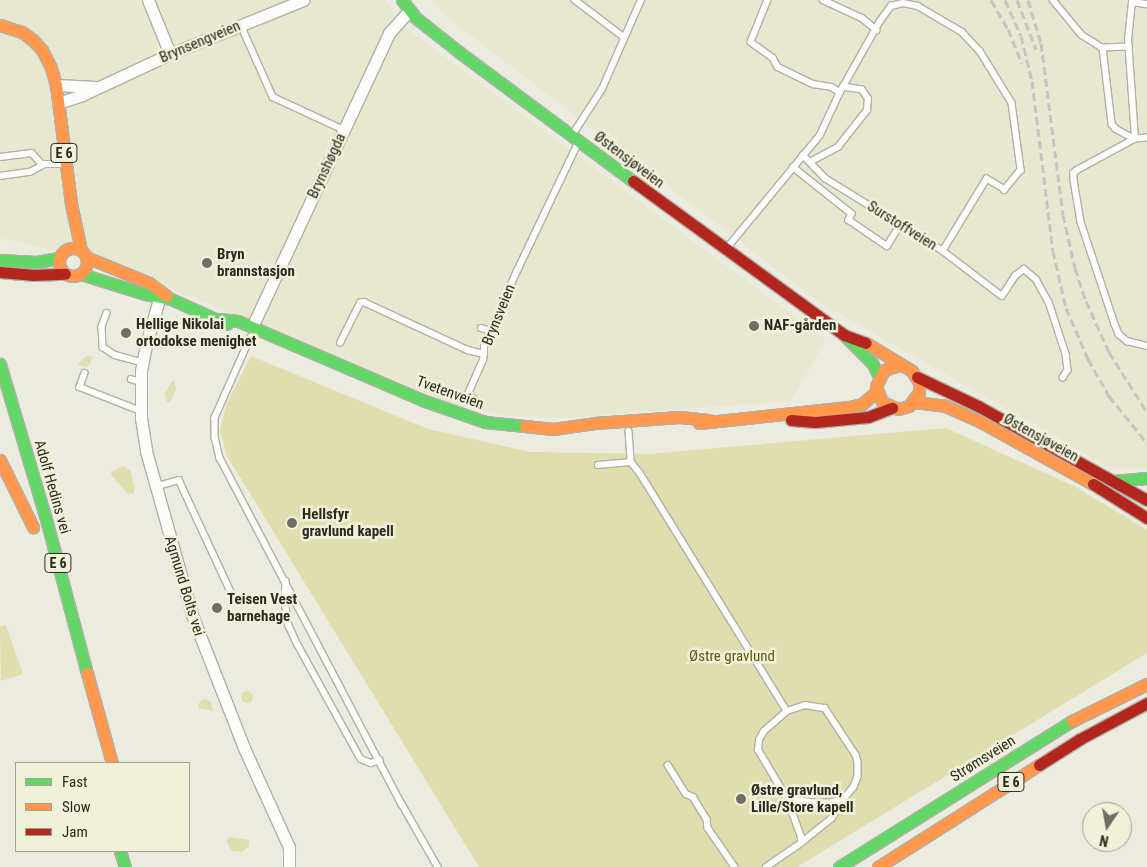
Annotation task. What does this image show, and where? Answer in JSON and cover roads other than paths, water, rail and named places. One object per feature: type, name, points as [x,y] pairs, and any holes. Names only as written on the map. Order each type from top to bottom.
[{"type":"main road","name":"Østensjøveien","points":[[402,0],[410,10],[459,52],[725,250],[844,335],[856,350],[872,363],[879,376]]},
{"type":"main road","name":"E 6","points":[[0,25],[14,29],[33,40],[42,50],[52,68],[56,85],[71,204],[84,254]]},
{"type":"main road","points":[[0,31],[14,29]]},
{"type":"main road","name":"E 6","points":[[63,254],[71,204]]},
{"type":"main road","points":[[0,260],[36,262],[76,248],[84,254],[87,267],[74,277],[65,274],[45,276],[2,272]]},
{"type":"main road","points":[[63,254],[59,268],[65,274]]},
{"type":"main road","name":"Tvetenveien","points":[[84,254],[114,270],[149,283],[164,296]]},
{"type":"main road","name":"Tvetenveien","points":[[80,274],[164,296],[219,319],[234,329],[251,332],[280,349],[342,366],[467,417],[503,426],[553,429],[578,434],[680,427],[710,420],[856,406],[867,400],[877,391]]},
{"type":"main road","name":"Østensjøveien","points":[[844,335],[864,342],[899,366],[912,371],[917,377],[978,406],[1147,500]]},
{"type":"main road","name":"Adolf Hedins vei","points":[[0,364],[47,523],[112,762]]},
{"type":"main road","points":[[892,408],[882,402],[877,391],[879,376],[890,367],[899,366]]},
{"type":"main road","points":[[914,402],[919,392],[917,377]]},
{"type":"main road","name":"Østensjøveien","points":[[892,408],[904,408],[914,402],[945,406],[979,420],[1091,483],[1147,518]]},
{"type":"main road","name":"Tvetenveien","points":[[746,418],[815,422],[868,417],[892,408]]},
{"type":"main road","name":"Tvetenveien","points":[[553,429],[595,423],[680,416],[710,420]]},
{"type":"main road","name":"Adolf Hedins vei","points":[[0,460],[34,532],[11,454]]},
{"type":"main road","points":[[1113,482],[1147,478]]},
{"type":"main road","points":[[1069,723],[1147,670]]},
{"type":"main road","name":"Strømsveien","points":[[839,867],[1069,723],[1147,684]]},
{"type":"main road","name":"E 6","points":[[878,867],[1080,739],[1147,703]]},
{"type":"main road","points":[[120,852],[125,867]]},
{"type":"street","points":[[148,0],[170,54]]},
{"type":"street","name":"Brynsengveien","points":[[58,103],[170,54],[303,0]]},
{"type":"street","name":"Brynshøgda","points":[[251,332],[389,33],[410,10]]},
{"type":"street","name":"Brynsengveien","points":[[56,85],[98,87]]},
{"type":"street","name":"Agmund Bolts vei","points":[[164,296],[136,380],[145,445],[155,487],[194,620],[244,748],[289,848],[289,867]]},
{"type":"lane","points":[[575,0],[624,37]]},
{"type":"lane","name":"Brynsveien","points":[[340,343],[360,303],[364,302],[457,345],[484,354],[491,331],[575,138],[602,89],[641,0]]},
{"type":"lane","points":[[768,0],[751,42],[773,58],[778,67],[792,75],[813,84],[862,90],[868,99],[868,110],[838,147],[810,162]]},
{"type":"lane","points":[[823,0],[862,18],[877,30]]},
{"type":"lane","points":[[1053,0],[1082,35],[1103,48],[1129,48]]},
{"type":"lane","points":[[1135,139],[1129,48],[1132,2],[1147,4]]},
{"type":"lane","points":[[725,250],[820,135],[842,89],[877,30],[890,3],[904,3],[918,6],[962,32],[980,52],[1012,103],[1021,170],[1005,190],[987,179],[943,251]]},
{"type":"lane","points":[[241,25],[273,97],[344,130]]},
{"type":"lane","points":[[1103,48],[1112,124],[1116,129],[1135,139]]},
{"type":"lane","points":[[1147,138],[1135,139],[1076,171],[1075,190],[1081,222],[1117,329],[1127,341],[1147,346]]},
{"type":"lane","points":[[0,157],[32,153],[39,163],[43,165]]},
{"type":"lane","name":"Surstoffveien","points":[[803,156],[825,178],[943,251],[1002,296],[1015,276],[1024,269],[1036,279],[1049,302],[1066,354],[1068,370],[1064,378]]},
{"type":"lane","points":[[0,176],[30,172],[43,165],[66,163]]},
{"type":"lane","points":[[794,167],[852,214],[850,220],[887,246],[901,224]]},
{"type":"lane","points":[[107,313],[102,327],[103,347],[122,357],[142,362]]},
{"type":"lane","points":[[481,328],[491,331]]},
{"type":"lane","points":[[251,332],[219,404],[215,418],[215,437],[224,469],[286,580],[438,867]]},
{"type":"lane","points":[[474,399],[467,396],[484,354]]},
{"type":"lane","points":[[85,373],[80,387],[141,410]]},
{"type":"lane","points":[[629,431],[631,462],[640,473],[787,711]]},
{"type":"lane","points":[[598,465],[631,462]]},
{"type":"lane","points":[[155,487],[179,480],[232,594]]},
{"type":"lane","points":[[286,580],[287,613],[295,639],[361,759],[371,763],[380,760]]},
{"type":"lane","points":[[766,867],[801,843],[831,819],[854,787],[859,772],[858,762],[832,715],[825,708],[812,705],[787,711],[764,731],[759,740],[758,750],[787,798],[801,837],[801,843]]},
{"type":"lane","points":[[668,765],[686,794],[693,797],[707,819],[708,828],[735,867]]},
{"type":"lane","points":[[787,798],[813,803],[831,803],[844,799]]},
{"type":"railway","points":[[991,0],[1008,29],[1022,63]]},
{"type":"railway","points":[[1005,0],[1021,36],[1032,81],[1053,251],[1066,308],[1088,359],[1109,396],[1147,443]]},
{"type":"railway","points":[[1017,0],[1036,49]]},
{"type":"railway","points":[[1028,0],[1041,43],[1063,215],[1075,268],[1086,301],[1109,352],[1147,412]]},
{"type":"place","name":"Bryn brannstasjon","points":[[207,263]]},
{"type":"place","name":"NAF-gården","points":[[754,326]]},
{"type":"place","name":"Hellige Nikolai ortodokse menighet","points":[[126,333]]},
{"type":"place","name":"Hellsfyr gravlund kapell","points":[[292,523]]},
{"type":"place","name":"Teisen Vest barnehage","points":[[217,608]]},
{"type":"place","name":"Østre gravlund, Lille/Store kapell","points":[[741,799]]},
{"type":"park label","name":"Østre gravlund","points":[[732,657]]}]
